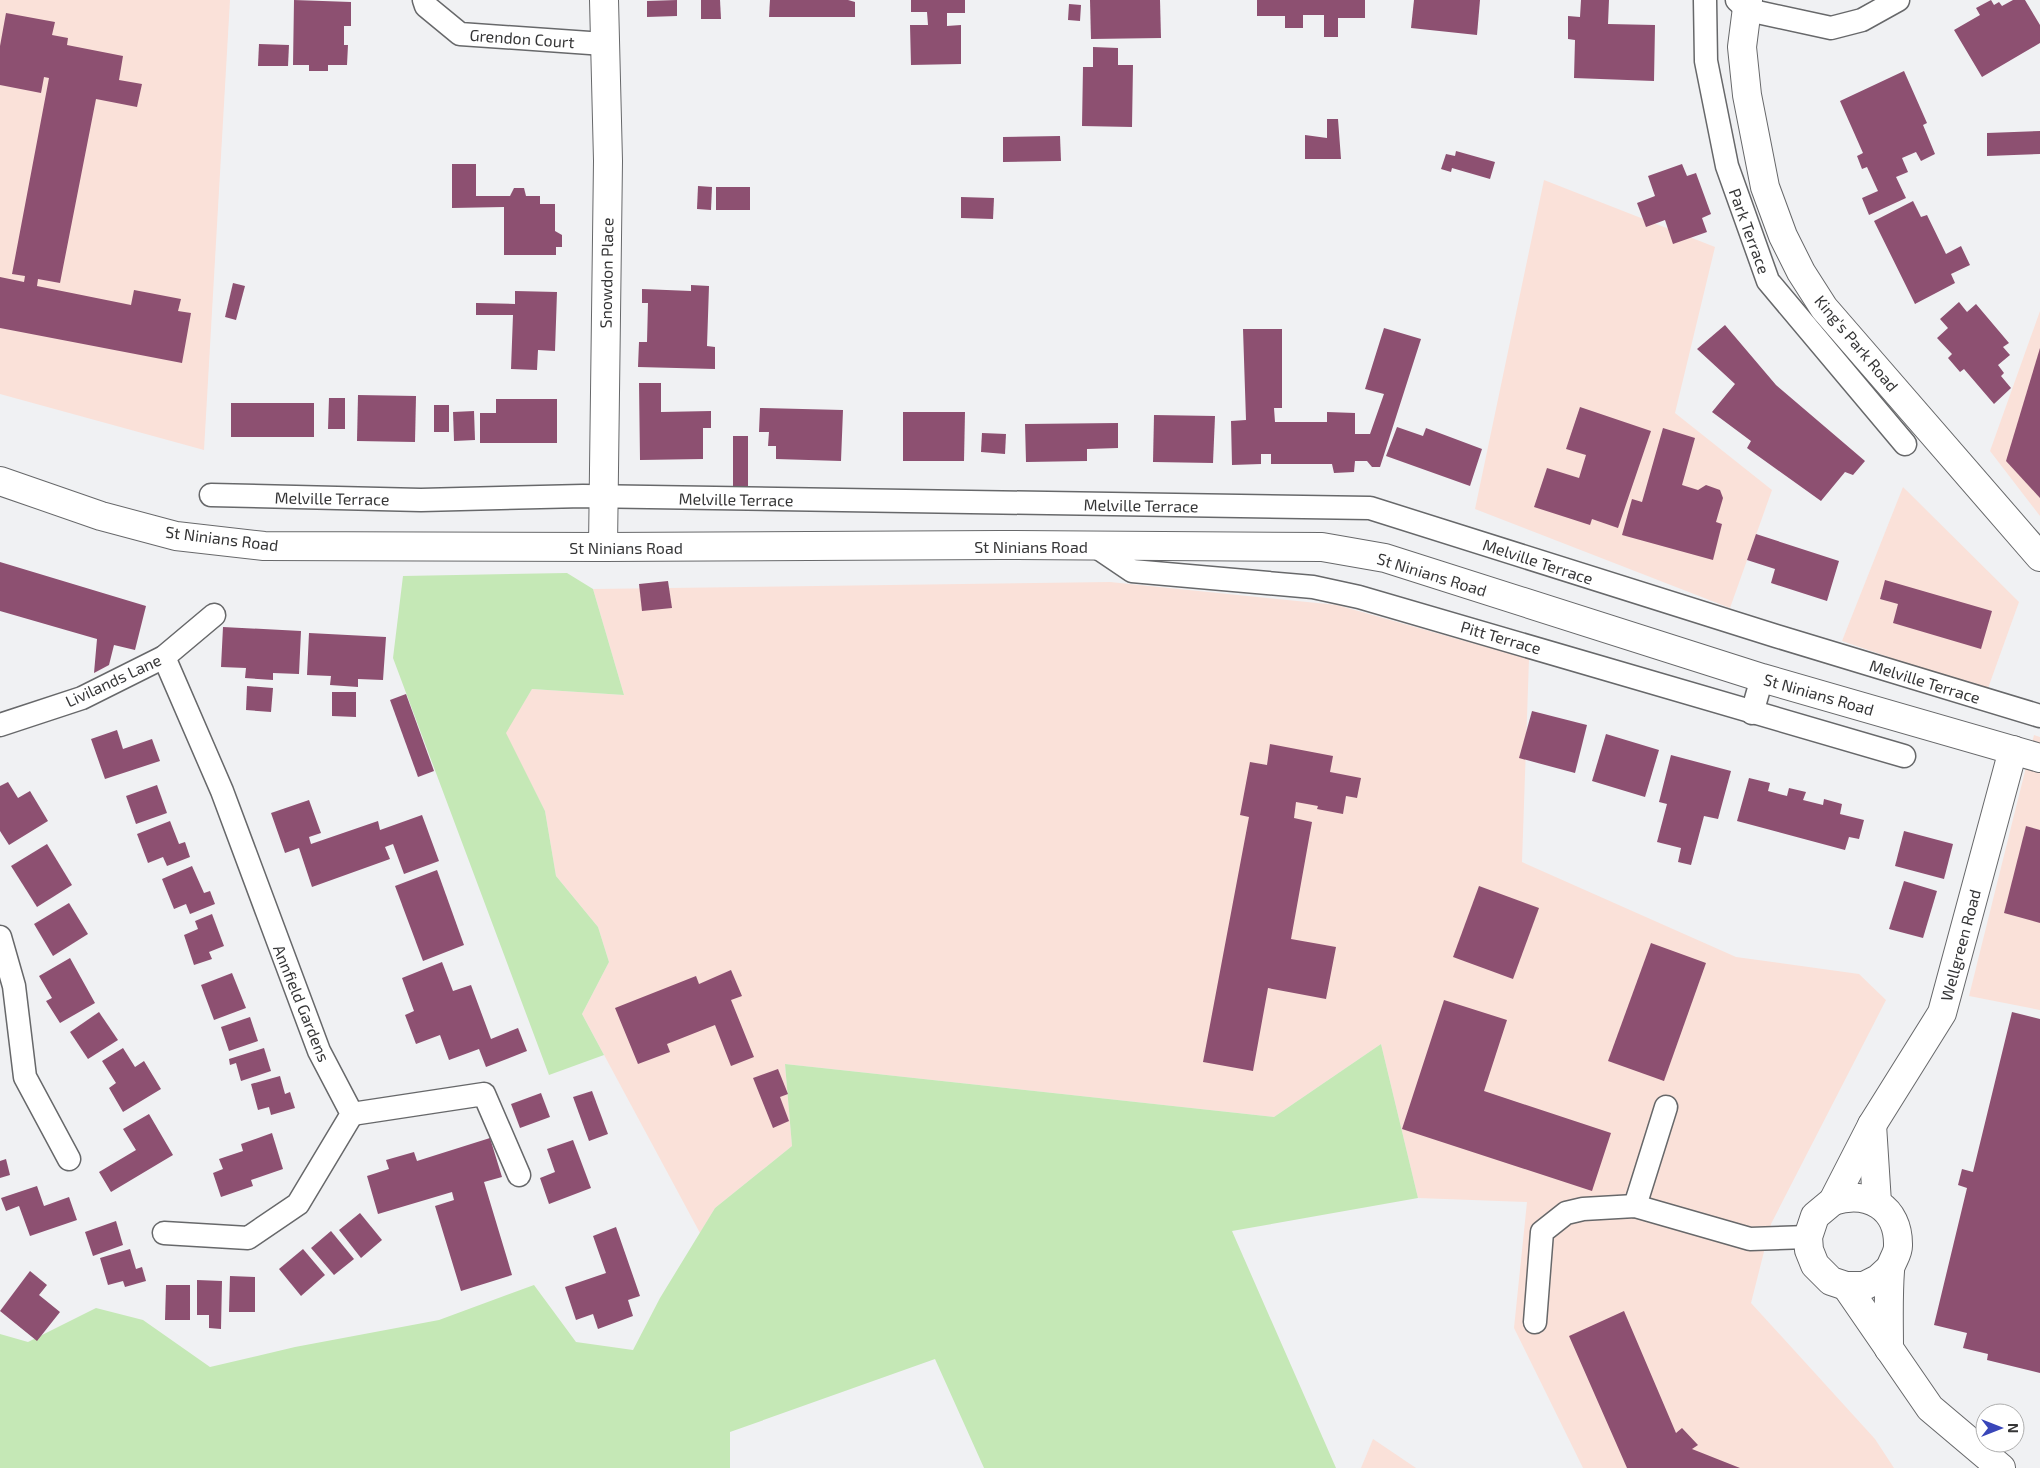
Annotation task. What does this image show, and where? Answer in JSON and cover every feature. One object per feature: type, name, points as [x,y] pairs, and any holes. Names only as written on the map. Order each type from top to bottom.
[{"type":"street","name":"Grendon Court","points":[[424,0],[426,6],[460,34],[604,44]]},
{"type":"street","name":"Snowdon Place","points":[[603,547],[608,161],[604,0]]},
{"type":"street","name":"Park Terrace","points":[[1705,0],[1706,61],[1727,166],[1768,281],[1905,444]]},
{"type":"street","points":[[1744,3],[1831,28],[1862,20],[1898,0]]},
{"type":"street","name":"King's Park Road","points":[[1744,3],[1743,54],[1747,95],[1765,187],[1783,236],[1800,272],[1824,308],[2040,557]]},
{"type":"street","name":"St Ninians Road","points":[[0,481],[102,516],[176,536],[264,546],[1096,546],[1322,548],[1385,558],[1762,678],[2040,758]]},
{"type":"street","name":"Melville Terrace","points":[[211,495],[421,500],[603,498],[1370,508],[1776,636],[2040,716]]},
{"type":"street","name":"Pitt Terrace","points":[[1096,546],[1132,571],[1313,587],[1359,597],[1904,756]]},
{"type":"street","name":"Livilands Lane","points":[[0,725],[82,698],[164,657],[214,615]]},
{"type":"street","name":"Annfield Gardens","points":[[164,657],[222,791],[319,1051],[352,1114]]},
{"type":"street","points":[[1752,713],[1762,678]]},
{"type":"street","name":"Wellgreen Road","points":[[1833,1201],[1872,1125],[1942,1013],[2013,750]]},
{"type":"street","points":[[0,937],[14,986],[25,1077],[69,1160]]},
{"type":"street","points":[[164,1234],[248,1238],[298,1204],[352,1114],[484,1094],[519,1174]]},
{"type":"street","points":[[1635,1206],[1666,1107]]},
{"type":"street","points":[[1872,1125],[1877,1203]]},
{"type":"street","points":[[1889,1348],[1890,1268],[1898,1249],[1898,1232],[1889,1214],[1877,1203],[1864,1197],[1848,1196],[1833,1201],[1816,1216],[1808,1237],[1809,1250],[1815,1265],[1831,1281],[1846,1286],[1864,1286],[1878,1279],[1890,1268]]},
{"type":"street","points":[[1535,1322],[1542,1232],[1566,1213],[1583,1209],[1635,1206],[1750,1240],[1808,1237]]},
{"type":"street","points":[[1846,1286],[1930,1408],[2001,1468]]},
{"type":"shaded area","points":[[0,0],[230,0],[204,450],[0,394]]},
{"type":"shaded area","points":[[1544,180],[1715,247],[1675,413],[1772,490],[1730,608],[1475,509]]},
{"type":"shaded area","points":[[2040,311],[2040,516],[1990,451]]},
{"type":"shaded area","points":[[1903,487],[2019,602],[1987,691],[1842,641]]},
{"type":"shaded area","points":[[1110,582],[1337,605],[1529,659],[1522,862],[1736,957],[1859,974],[1886,1000],[1771,1224],[1751,1303],[1875,1439],[1894,1468],[1583,1468],[1514,1328],[1527,1202],[1418,1198],[1381,1044],[1274,1117],[785,1064],[792,1146],[715,1208],[700,1233],[582,1014],[609,962],[598,927],[556,876],[545,811],[505,733],[532,689],[624,695],[593,589]]},
{"type":"shaded area","points":[[2034,735],[2040,737],[2040,1010],[1969,996]]},
{"type":"shaded area","points":[[1373,1439],[1416,1468],[1361,1468]]},
{"type":"green space","points":[[567,573],[593,589],[624,695],[532,689],[506,733],[545,811],[556,876],[598,927],[609,962],[582,1014],[604,1055],[549,1075],[393,658],[403,576]]},
{"type":"green space","points":[[1381,1044],[1418,1198],[1232,1231],[1336,1468],[984,1468],[935,1359],[730,1432],[730,1468],[0,1468],[0,1334],[28,1342],[96,1308],[143,1320],[210,1367],[295,1347],[439,1320],[534,1285],[576,1342],[633,1350],[660,1298],[715,1208],[792,1146],[785,1064],[1274,1117]]},
{"type":"building","points":[[294,0],[351,2],[351,26],[344,26],[344,45],[348,45],[347,65],[328,65],[328,71],[309,71],[309,65],[293,65]]},
{"type":"building","points":[[677,0],[677,16],[647,17],[647,1]]},
{"type":"building","points":[[701,0],[720,0],[721,19],[701,19]]},
{"type":"building","points":[[770,0],[848,0],[855,2],[855,17],[769,17]]},
{"type":"building","points":[[911,0],[965,0],[965,13],[947,13],[947,26],[961,25],[961,64],[911,65],[910,25],[928,25],[927,12],[911,12]]},
{"type":"building","points":[[1090,0],[1160,0],[1161,38],[1091,39]]},
{"type":"building","points":[[1257,0],[1365,0],[1365,18],[1338,18],[1338,37],[1324,37],[1324,15],[1303,15],[1303,28],[1285,28],[1285,16],[1257,16]]},
{"type":"building","points":[[1414,0],[1480,0],[1477,35],[1411,28]]},
{"type":"building","points":[[1581,0],[1609,0],[1608,24],[1655,25],[1654,81],[1574,78],[1575,40],[1568,39],[1568,16],[1580,17]]},
{"type":"building","points":[[1991,0],[1994,5],[1999,2],[2002,6],[2013,0],[2025,0],[2040,25],[2040,43],[1982,77],[1954,30],[1980,15],[1976,8]]},
{"type":"building","points":[[1069,4],[1081,5],[1080,21],[1068,20]]},
{"type":"building","points":[[6,13],[55,22],[52,35],[68,38],[67,45],[123,56],[119,80],[142,84],[137,107],[96,99],[60,283],[38,279],[37,286],[131,305],[134,290],[181,299],[178,311],[191,313],[182,363],[0,328],[0,277],[24,282],[25,276],[12,274],[49,78],[44,77],[41,93],[0,85],[0,46]]},
{"type":"building","points":[[259,44],[289,45],[288,66],[258,66]]},
{"type":"building","points":[[1093,47],[1118,48],[1118,65],[1133,65],[1132,127],[1082,126],[1083,67],[1093,67]]},
{"type":"building","points":[[1904,71],[1927,123],[1923,125],[1935,154],[1921,161],[1916,152],[1902,158],[1908,172],[1896,177],[1906,198],[1869,215],[1862,198],[1878,191],[1867,167],[1862,169],[1857,156],[1863,153],[1840,101]]},
{"type":"building","points":[[1327,119],[1338,119],[1341,159],[1305,159],[1305,135],[1327,138]]},
{"type":"building","points":[[2040,131],[2040,154],[1987,156],[1987,133]]},
{"type":"building","points":[[1060,136],[1061,161],[1003,162],[1003,137]]},
{"type":"building","points":[[1456,151],[1495,162],[1490,179],[1452,168],[1451,172],[1441,169],[1446,154],[1455,156]]},
{"type":"building","points":[[452,164],[476,164],[476,196],[510,196],[514,188],[524,188],[526,196],[540,196],[540,204],[555,204],[555,231],[562,235],[562,247],[556,247],[556,255],[504,255],[504,207],[452,208]]},
{"type":"building","points":[[1682,164],[1687,176],[1696,173],[1711,214],[1702,218],[1707,232],[1673,244],[1665,220],[1646,227],[1637,203],[1655,196],[1648,176]]},
{"type":"building","points":[[698,186],[712,187],[711,210],[697,209]]},
{"type":"building","points":[[716,187],[750,187],[750,210],[716,210]]},
{"type":"building","points":[[961,197],[994,198],[993,219],[961,218]]},
{"type":"building","points":[[1913,201],[1921,217],[1927,215],[1946,254],[1961,246],[1970,265],[1951,274],[1955,283],[1915,304],[1874,221]]},
{"type":"building","points":[[233,283],[245,286],[236,320],[225,317]]},
{"type":"building","points":[[691,285],[709,286],[707,346],[715,347],[715,369],[638,367],[639,342],[647,342],[648,303],[642,303],[642,289],[691,291]]},
{"type":"building","points":[[515,291],[557,292],[555,351],[538,350],[537,370],[511,369],[513,315],[476,315],[476,303],[515,304]]},
{"type":"building","points":[[1959,302],[1967,312],[1976,304],[2009,343],[2003,347],[2010,355],[1998,365],[2004,373],[2001,376],[2011,388],[1994,404],[1964,369],[1960,372],[1948,358],[1952,354],[1937,338],[1948,328],[1940,319]]},
{"type":"building","points":[[1725,325],[1776,385],[1865,461],[1853,475],[1845,472],[1821,501],[1747,448],[1751,441],[1712,412],[1735,384],[1697,349]]},
{"type":"building","points":[[1384,328],[1421,339],[1380,467],[1372,467],[1367,461],[1355,461],[1354,472],[1334,473],[1332,464],[1271,464],[1271,454],[1261,454],[1261,464],[1232,465],[1231,421],[1246,420],[1243,329],[1282,329],[1282,408],[1274,408],[1275,422],[1327,422],[1327,412],[1355,413],[1355,434],[1370,434],[1384,394],[1365,389]]},
{"type":"building","points":[[2040,348],[2040,498],[2006,461]]},
{"type":"building","points":[[639,383],[661,383],[661,412],[711,411],[711,428],[703,428],[703,459],[640,460]]},
{"type":"building","points":[[358,395],[416,396],[415,442],[357,441]]},
{"type":"building","points":[[329,398],[345,398],[345,429],[328,429]]},
{"type":"building","points":[[496,399],[557,399],[557,443],[480,443],[480,413],[496,413]]},
{"type":"building","points":[[231,403],[314,403],[314,437],[231,437]]},
{"type":"building","points":[[434,405],[449,405],[449,432],[434,432]]},
{"type":"building","points":[[1580,407],[1651,431],[1618,528],[1592,519],[1590,525],[1534,507],[1547,468],[1579,478],[1586,455],[1566,449]]},
{"type":"building","points":[[760,408],[843,410],[841,461],[776,459],[776,446],[768,446],[769,432],[759,432]]},
{"type":"building","points":[[474,411],[475,440],[454,441],[453,412]]},
{"type":"building","points":[[903,412],[965,412],[964,461],[903,461]]},
{"type":"building","points":[[1154,415],[1215,416],[1213,463],[1153,462]]},
{"type":"building","points":[[1118,423],[1118,448],[1087,449],[1087,461],[1026,462],[1025,424]]},
{"type":"building","points":[[1397,427],[1423,436],[1426,428],[1482,449],[1470,486],[1386,456]]},
{"type":"building","points":[[1663,428],[1695,438],[1682,485],[1698,490],[1706,485],[1720,490],[1723,498],[1716,522],[1722,524],[1713,560],[1622,535],[1632,499],[1642,502]]},
{"type":"building","points":[[982,433],[1006,434],[1005,454],[981,452]]},
{"type":"building","points":[[733,436],[748,436],[748,495],[733,495]]},
{"type":"building","points":[[1756,534],[1839,561],[1827,601],[1771,583],[1775,569],[1747,560]]},
{"type":"building","points":[[0,562],[146,606],[135,650],[114,645],[109,665],[94,673],[97,639],[0,611]]},
{"type":"building","points":[[1885,580],[1992,611],[1981,649],[1893,623],[1898,604],[1880,599]]},
{"type":"building","points":[[668,581],[672,608],[642,611],[639,584]]},
{"type":"building","points":[[223,627],[301,631],[299,674],[273,673],[273,680],[245,678],[246,668],[221,667]]},
{"type":"building","points":[[309,633],[386,637],[383,680],[358,679],[358,687],[330,685],[331,676],[307,675]]},
{"type":"building","points":[[247,686],[273,688],[271,712],[246,710]]},
{"type":"building","points":[[332,692],[356,692],[356,717],[332,716]]},
{"type":"building","points":[[406,694],[434,771],[418,777],[390,700]]},
{"type":"building","points":[[1532,711],[1587,725],[1575,773],[1519,758]]},
{"type":"building","points":[[117,730],[123,749],[152,739],[160,761],[105,779],[91,739]]},
{"type":"building","points":[[1606,734],[1659,750],[1645,797],[1592,781]]},
{"type":"building","points":[[1270,744],[1333,756],[1330,772],[1361,778],[1357,798],[1346,796],[1343,814],[1317,809],[1318,806],[1296,802],[1294,818],[1312,822],[1291,939],[1336,947],[1326,999],[1268,988],[1253,1071],[1203,1062],[1249,817],[1240,815],[1250,762],[1267,765]]},
{"type":"building","points":[[1671,755],[1731,771],[1718,819],[1704,816],[1691,865],[1678,862],[1681,848],[1657,842],[1667,804],[1659,802]]},
{"type":"building","points":[[1749,778],[1770,783],[1768,791],[1787,796],[1789,788],[1806,792],[1803,800],[1823,805],[1824,799],[1842,804],[1840,814],[1864,820],[1859,839],[1849,837],[1845,850],[1737,821]]},
{"type":"building","points":[[8,782],[18,798],[30,791],[48,821],[9,845],[0,831],[0,786]]},
{"type":"building","points":[[157,785],[167,813],[136,824],[126,796]]},
{"type":"building","points":[[309,800],[321,833],[309,837],[311,844],[378,821],[380,830],[422,815],[439,861],[404,874],[393,844],[385,847],[390,859],[312,887],[299,848],[285,853],[271,813]]},
{"type":"building","points":[[170,821],[179,844],[185,842],[190,857],[167,866],[163,857],[148,863],[137,834]]},
{"type":"building","points":[[2026,826],[2040,830],[2040,923],[2004,913]]},
{"type":"building","points":[[1904,831],[1953,844],[1944,879],[1895,866]]},
{"type":"building","points":[[47,844],[72,885],[37,907],[11,866]]},
{"type":"building","points":[[192,866],[204,893],[210,891],[215,904],[190,914],[186,904],[174,909],[162,879]]},
{"type":"building","points":[[437,870],[464,945],[423,961],[395,886]]},
{"type":"building","points":[[1904,881],[1937,891],[1923,938],[1889,929]]},
{"type":"building","points":[[1479,886],[1539,908],[1513,979],[1453,957]]},
{"type":"building","points":[[69,903],[88,934],[53,956],[34,924]]},
{"type":"building","points":[[212,914],[224,946],[209,952],[212,959],[194,965],[184,935],[198,929],[195,921]]},
{"type":"building","points":[[1651,943],[1706,963],[1664,1081],[1608,1061]]},
{"type":"building","points":[[70,958],[95,1003],[60,1023],[46,1001],[52,998],[39,976]]},
{"type":"building","points":[[442,962],[453,991],[471,985],[491,1039],[518,1028],[527,1051],[486,1067],[479,1049],[449,1060],[440,1035],[416,1044],[405,1015],[414,1011],[402,978]]},
{"type":"building","points":[[731,970],[742,996],[731,1000],[754,1057],[731,1066],[715,1025],[667,1044],[670,1052],[638,1064],[615,1008],[696,976],[699,984]]},
{"type":"building","points":[[232,973],[246,1008],[214,1020],[201,985]]},
{"type":"building","points":[[1444,1000],[1507,1020],[1484,1091],[1611,1133],[1592,1191],[1402,1129]]},
{"type":"building","points":[[99,1012],[118,1040],[88,1059],[70,1032]]},
{"type":"building","points":[[2012,1012],[2040,1019],[2040,1373],[1987,1360],[1988,1354],[1963,1348],[1967,1333],[1934,1325],[1967,1188],[1958,1185],[1962,1169],[1973,1172]]},
{"type":"building","points":[[250,1017],[258,1041],[229,1051],[221,1027]]},
{"type":"building","points":[[123,1048],[135,1067],[144,1061],[161,1089],[123,1112],[109,1088],[116,1083],[102,1061]]},
{"type":"building","points":[[264,1048],[271,1071],[241,1081],[236,1063],[230,1065],[229,1059]]},
{"type":"building","points":[[778,1069],[788,1094],[780,1097],[789,1121],[773,1128],[753,1078]]},
{"type":"building","points":[[280,1076],[285,1094],[290,1092],[295,1108],[271,1115],[269,1107],[258,1110],[251,1084]]},
{"type":"building","points":[[592,1091],[608,1134],[589,1141],[573,1097]]},
{"type":"building","points":[[541,1093],[550,1117],[520,1128],[511,1104]]},
{"type":"building","points":[[149,1114],[173,1155],[111,1192],[99,1172],[136,1150],[123,1129]]},
{"type":"building","points":[[272,1133],[283,1169],[251,1180],[253,1186],[221,1197],[213,1173],[223,1169],[219,1159],[243,1151],[241,1144]]},
{"type":"building","points":[[490,1138],[502,1177],[484,1182],[512,1275],[461,1291],[435,1206],[454,1200],[452,1192],[378,1214],[367,1176],[389,1169],[386,1160],[414,1152],[417,1161]]},
{"type":"building","points":[[573,1140],[591,1188],[549,1204],[540,1178],[555,1172],[547,1149]]},
{"type":"building","points":[[6,1159],[10,1175],[0,1178],[0,1161]]},
{"type":"building","points":[[37,1186],[44,1206],[69,1197],[77,1220],[30,1236],[19,1206],[6,1211],[1,1198]]},
{"type":"building","points":[[360,1213],[382,1240],[361,1258],[339,1230]]},
{"type":"building","points":[[116,1221],[123,1245],[93,1256],[85,1232]]},
{"type":"building","points":[[616,1227],[640,1296],[628,1300],[633,1316],[598,1329],[593,1314],[576,1320],[565,1287],[606,1273],[593,1236]]},
{"type":"building","points":[[331,1231],[354,1259],[334,1275],[311,1248]]},
{"type":"building","points":[[130,1249],[136,1269],[142,1267],[146,1281],[125,1287],[123,1281],[108,1285],[100,1258]]},
{"type":"building","points":[[303,1249],[325,1275],[301,1296],[279,1269]]},
{"type":"building","points":[[30,1271],[47,1285],[39,1295],[60,1312],[37,1341],[0,1311]]},
{"type":"building","points":[[230,1276],[255,1277],[255,1312],[229,1312]]},
{"type":"building","points":[[197,1280],[222,1281],[221,1329],[209,1328],[209,1315],[197,1315]]},
{"type":"building","points":[[166,1285],[190,1285],[190,1320],[165,1320]]},
{"type":"building","points":[[1624,1311],[1676,1433],[1682,1428],[1698,1445],[1692,1449],[1740,1468],[1627,1468],[1569,1336]]}]
